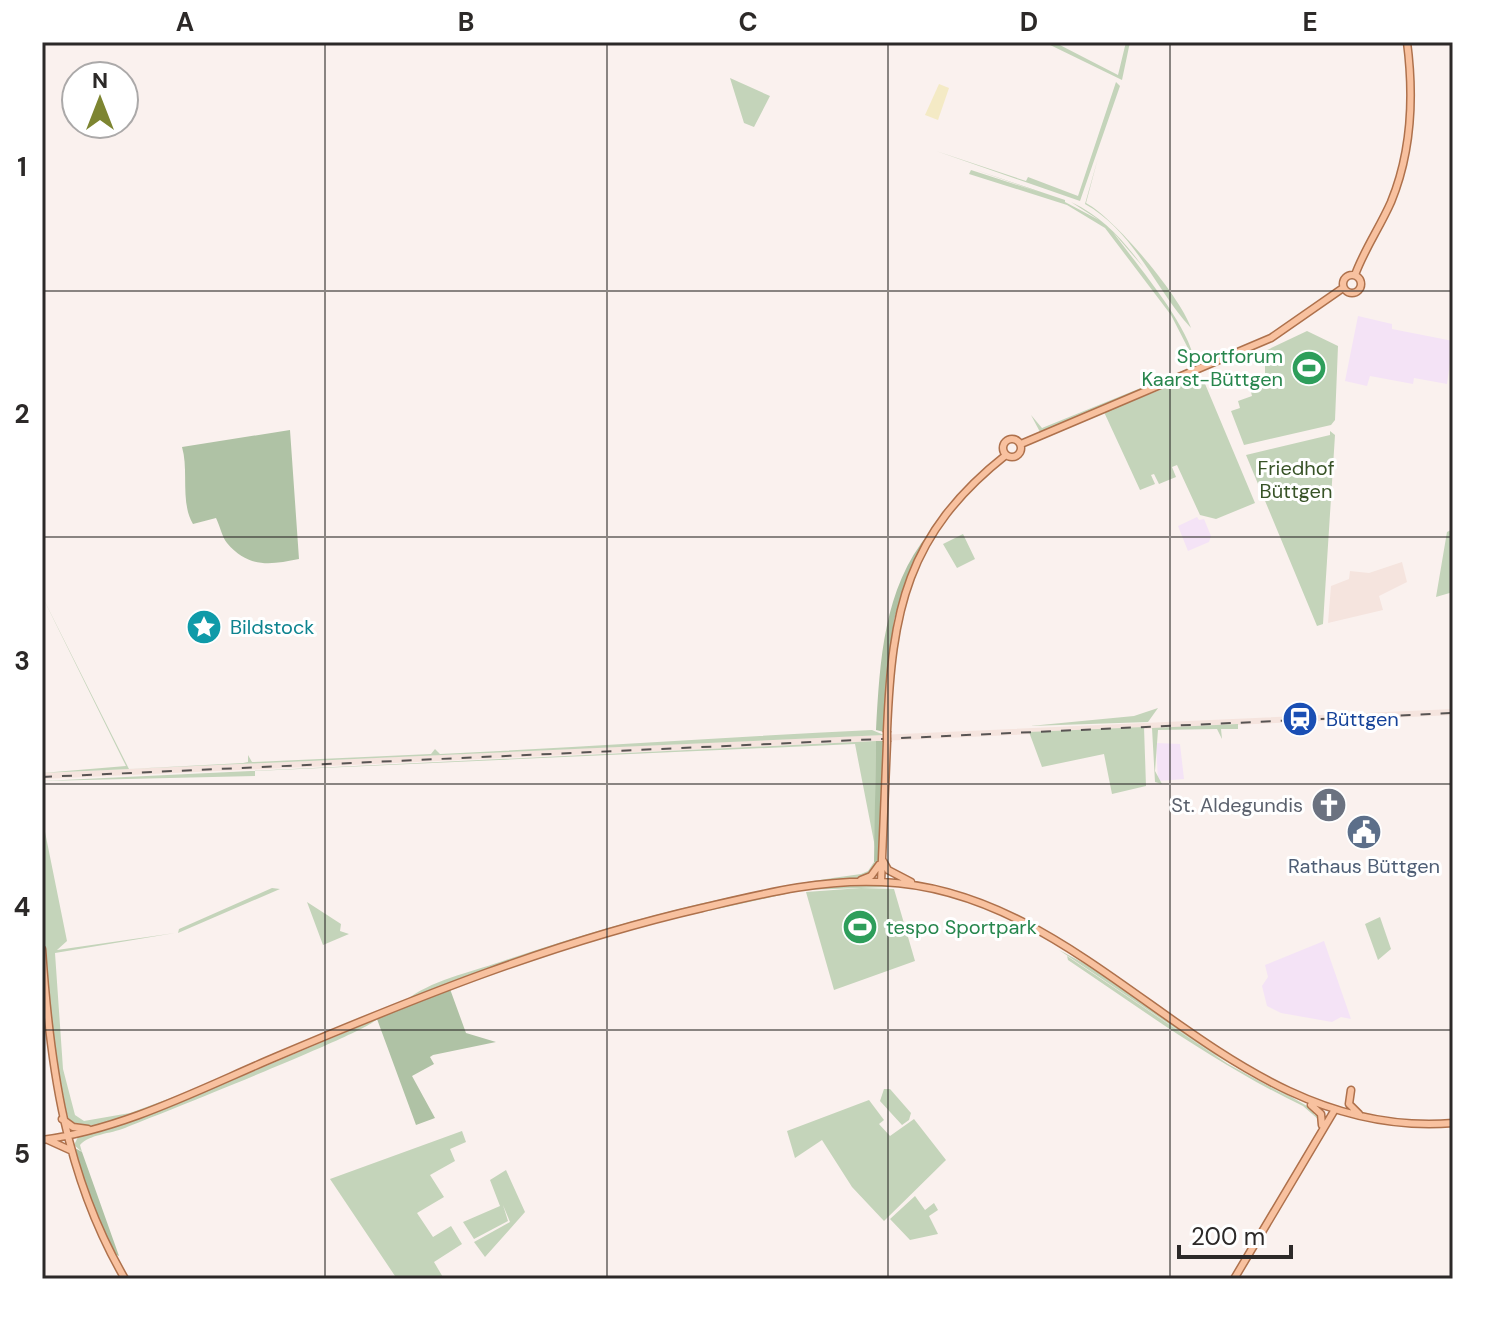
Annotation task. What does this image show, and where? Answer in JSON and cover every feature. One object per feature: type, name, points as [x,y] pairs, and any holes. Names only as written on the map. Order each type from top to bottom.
[{"type":"main road","points":[[1021,444],[1271,338],[1343,288],[1345,278],[1355,275],[1391,202],[1404,161],[1411,114],[1407,42]]},
{"type":"main road","points":[[1343,288],[1350,293],[1358,291],[1361,282],[1355,275]]},
{"type":"main road","points":[[1006,455],[1003,449],[1007,440],[1016,440],[1021,444]]},
{"type":"main road","points":[[881,882],[892,644],[901,604],[915,564],[949,509],[1006,455],[1018,456],[1021,444]]},
{"type":"main road","points":[[856,882],[876,871],[883,850]]},
{"type":"main road","points":[[883,850],[888,870],[921,887],[995,911],[1061,945],[1225,1057],[1301,1099],[1319,1112],[1323,1122],[1320,1132]]},
{"type":"main road","points":[[44,1140],[95,1129],[145,1112],[431,991],[522,958],[617,929],[808,885],[881,882],[921,887]]},
{"type":"main road","points":[[42,949],[50,1054],[66,1136],[97,1226],[125,1279]]},
{"type":"main road","points":[[1351,1090],[1350,1108],[1369,1120]]},
{"type":"main road","points":[[1301,1099],[1369,1120],[1404,1124],[1453,1123]]},
{"type":"main road","points":[[1234,1279],[1334,1111]]},
{"type":"main road","points":[[62,1119],[76,1128],[95,1129]]},
{"type":"main road","points":[[44,1140],[70,1150]]},
{"type":"shaded area","points":[[1358,316],[1392,324],[1392,329],[1453,341],[1447,384],[1414,378],[1413,384],[1370,376],[1367,386],[1345,381]]},
{"type":"shaded area","points":[[1197,517],[1204,519],[1211,536],[1209,542],[1188,551],[1178,526]]},
{"type":"shaded area","points":[[1402,562],[1407,582],[1379,596],[1383,610],[1328,623],[1331,586],[1349,579],[1350,571],[1369,573]]},
{"type":"shaded area","points":[[1453,709],[1453,715],[42,779],[42,773]]},
{"type":"shaded area","points":[[1156,743],[1180,744],[1184,779],[1158,781]]},
{"type":"shaded area","points":[[1324,941],[1351,1019],[1341,1017],[1332,1022],[1281,1013],[1267,1006],[1262,986],[1268,977],[1265,965]]},
{"type":"green space","points":[[1044,42],[1054,42],[1118,75],[1126,42],[1130,42],[1122,80]]},
{"type":"green space","points":[[730,78],[770,96],[754,127],[744,123]]},
{"type":"green space","points":[[1116,82],[1120,86],[1080,201],[936,151],[1026,181],[1028,177],[1078,196]]},
{"type":"green space","points":[[1098,158],[1086,203],[1114,225],[1146,261],[1175,298],[1191,328],[1131,245],[1085,204]]},
{"type":"green space","points":[[971,170],[1065,200],[1099,220],[1071,202],[1103,222],[1174,316],[1192,352],[1195,367],[1040,432],[1031,415],[1042,428],[1190,368],[1194,364],[1193,358],[1171,315],[1105,228],[1067,205],[969,174]]},
{"type":"green space","points":[[1307,331],[1338,346],[1335,420],[1331,425],[1244,445],[1231,411],[1240,408],[1238,401],[1265,387],[1265,351]]},
{"type":"green space","points":[[1196,376],[1203,379],[1255,503],[1216,519],[1200,515],[1177,465],[1172,467],[1176,477],[1159,484],[1154,474],[1151,475],[1155,484],[1140,490],[1104,412]]},
{"type":"green space","points":[[290,430],[299,559],[278,563],[251,561],[227,543],[216,518],[193,524],[187,506],[182,447]]},
{"type":"green space","name":"Friedhof Büttgen","points":[[1330,431],[1335,435],[1323,624],[1317,626],[1246,455],[1330,435]]},
{"type":"green space","points":[[1451,530],[1453,592],[1436,597],[1447,532]]},
{"type":"green space","points":[[929,533],[903,590],[894,620],[884,732],[876,730],[887,627],[902,578]]},
{"type":"green space","points":[[963,534],[975,559],[957,568],[943,544]]},
{"type":"green space","points":[[42,596],[129,769],[243,763],[248,762],[248,755],[252,762],[431,754],[435,749],[440,754],[872,730],[884,735],[42,773],[126,766]]},
{"type":"green space","points":[[1158,708],[1148,722],[1030,726],[1134,716]]},
{"type":"green space","points":[[1238,724],[1238,729],[1221,729],[1222,739],[1217,729],[1158,730],[1155,771],[1162,784],[1155,782],[1152,728]]},
{"type":"green space","points":[[1144,727],[1146,786],[1112,794],[1104,754],[1042,767],[1029,732]]},
{"type":"green space","points":[[876,741],[875,847],[855,744],[255,771],[255,776],[42,781]]},
{"type":"green space","points":[[876,741],[884,741],[878,863],[874,862]]},
{"type":"green space","points":[[42,817],[67,941],[57,950],[175,933],[55,953],[63,1069],[75,1115],[84,1121],[130,1113],[206,1085],[114,1121],[80,1126],[69,1122],[50,1010]]},
{"type":"green space","points":[[874,862],[878,863],[864,877],[773,890],[632,923],[495,966],[405,1001],[451,978],[588,934],[724,898],[861,874],[868,871]]},
{"type":"green space","points":[[890,883],[889,887],[804,890],[635,927],[564,948],[406,1005],[157,1112],[377,1019],[302,1056],[125,1128],[89,1139],[80,1145],[82,1152],[74,1145],[78,1137],[104,1129],[432,992],[609,932],[803,887]]},
{"type":"green space","points":[[272,888],[280,889],[178,933],[179,929]]},
{"type":"green space","name":"tespo Sportpark","points":[[894,889],[915,961],[834,990],[806,892]]},
{"type":"green space","points":[[307,902],[341,924],[340,931],[349,934],[323,945]]},
{"type":"green space","points":[[1380,917],[1391,949],[1378,960],[1365,924]]},
{"type":"green space","points":[[1059,950],[1091,967],[1218,1055],[1314,1110],[1319,1114],[1313,1114],[1320,1116],[1319,1120],[1303,1106],[1242,1074],[1183,1038],[1068,960],[1067,956],[1228,1064],[1298,1102],[1215,1055]]},
{"type":"green space","points":[[450,989],[466,1033],[496,1042],[430,1057],[434,1064],[412,1076],[435,1118],[416,1125],[377,1019]]},
{"type":"green space","points":[[884,1089],[890,1089],[911,1113],[909,1120],[902,1125],[880,1101]]},
{"type":"green space","points":[[869,1100],[884,1120],[879,1124],[890,1136],[914,1119],[946,1160],[884,1221],[852,1187],[822,1140],[795,1158],[787,1131]]},
{"type":"green space","points":[[462,1131],[466,1142],[450,1149],[455,1161],[430,1175],[444,1197],[417,1213],[433,1237],[451,1226],[462,1244],[434,1262],[444,1279],[397,1279],[330,1179]]},
{"type":"green space","points":[[75,1148],[82,1152],[119,1256],[114,1254],[96,1215]]},
{"type":"green space","points":[[506,1170],[525,1212],[485,1257],[474,1242],[510,1222],[503,1205],[508,1221],[474,1239],[463,1222],[500,1206],[490,1180]]},
{"type":"green space","points":[[915,1196],[925,1210],[934,1203],[938,1210],[929,1216],[938,1234],[910,1240],[890,1219]]},
{"type":"sand","points":[[939,84],[949,88],[938,120],[925,115]]},
{"type":"railway","points":[[42,777],[1453,713]]},
{"type":"place","name":"Sportforum Kaarst-Büttgen","points":[[1309,368]]},
{"type":"place","name":"Bildstock","points":[[204,627]]},
{"type":"place","name":"Büttgen","points":[[1300,719]]},
{"type":"place","name":"St. Aldegundis","points":[[1329,805]]},
{"type":"place","name":"Rathaus Büttgen","points":[[1364,832]]},
{"type":"place","name":"tespo Sportpark","points":[[860,927]]}]
